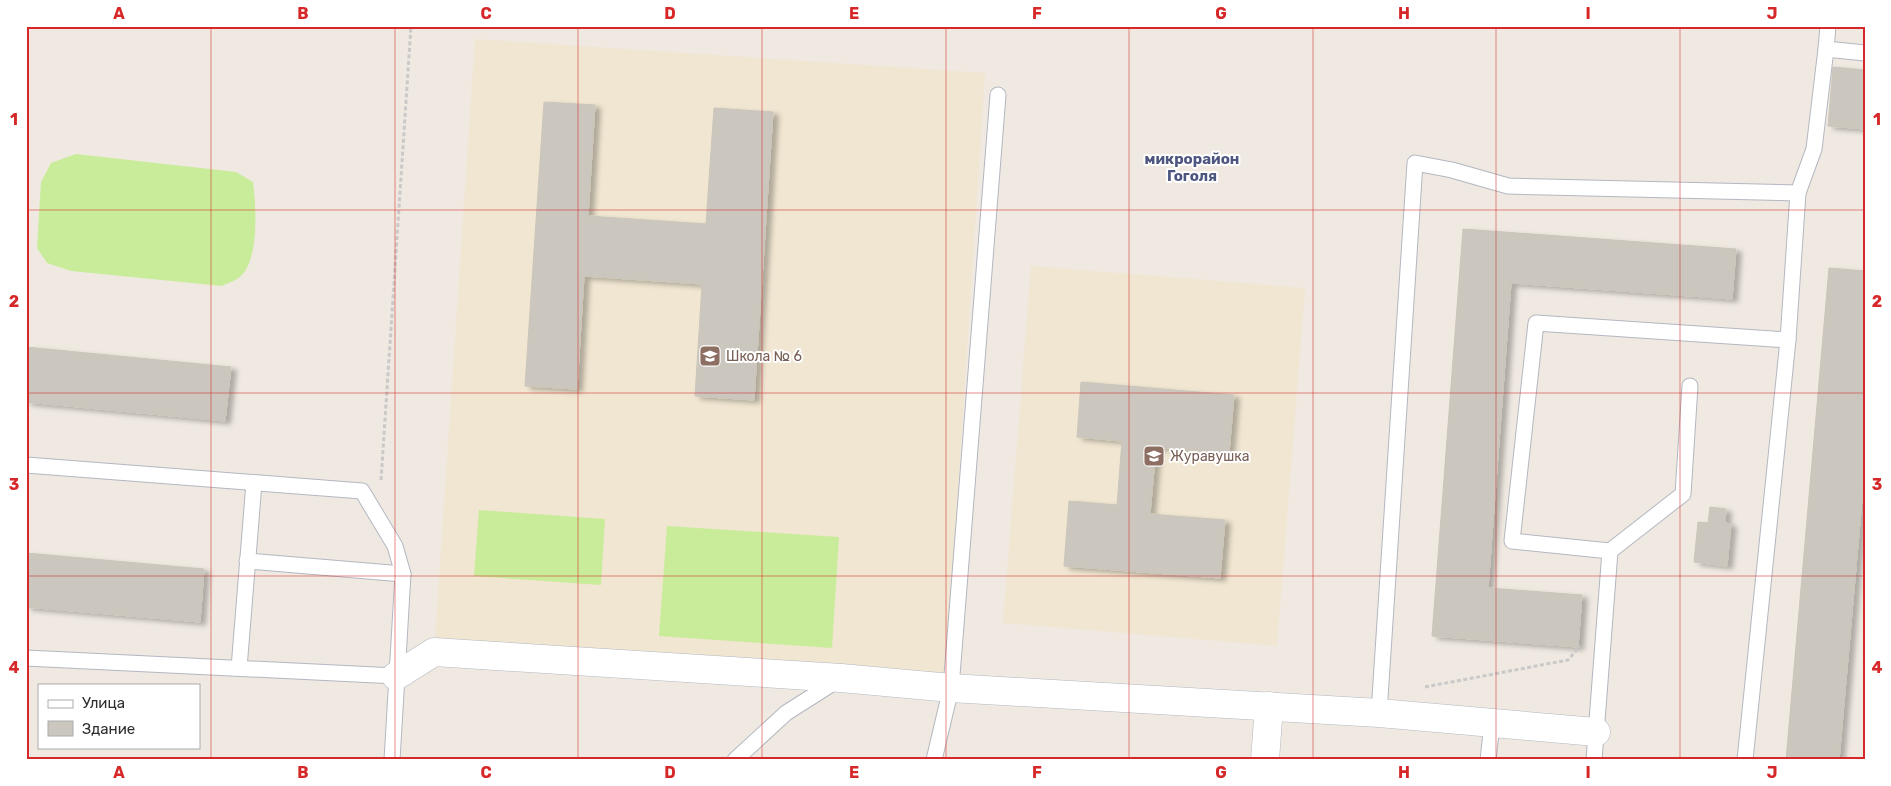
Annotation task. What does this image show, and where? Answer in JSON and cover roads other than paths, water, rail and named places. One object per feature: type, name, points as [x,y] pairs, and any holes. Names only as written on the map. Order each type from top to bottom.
[{"type":"street","points":[[396,676],[434,652],[841,678],[951,688],[1379,712],[1492,724],[1596,732]]},
{"type":"street","points":[[1265,760],[1269,706]]},
{"type":"lane","points":[[1745,760],[1788,340],[1798,192],[1814,149],[1828,26]]},
{"type":"lane","points":[[1826,49],[1865,52]]},
{"type":"lane","points":[[934,760],[951,688],[998,95]]},
{"type":"lane","points":[[1379,712],[1415,163],[1452,170],[1508,186],[1798,192]]},
{"type":"lane","points":[[1690,386],[1683,494],[1610,551],[1512,541],[1536,323],[1788,340]]},
{"type":"lane","points":[[26,465],[362,491],[395,546],[403,574],[392,760]]},
{"type":"lane","points":[[239,668],[254,483]]},
{"type":"lane","points":[[1594,760],[1610,551]]},
{"type":"lane","points":[[248,561],[403,574]]},
{"type":"lane","points":[[26,658],[396,676]]},
{"type":"lane","points":[[735,760],[786,713],[841,678]]},
{"type":"lane","points":[[1488,760],[1492,724]]},
{"type":"place","name":"Школа № 6","points":[[710,356]]},
{"type":"place","name":"Журавушка","points":[[1154,456]]},
{"type":"district","name":"микрорайон Гоголя","points":[[1192,168]]}]
